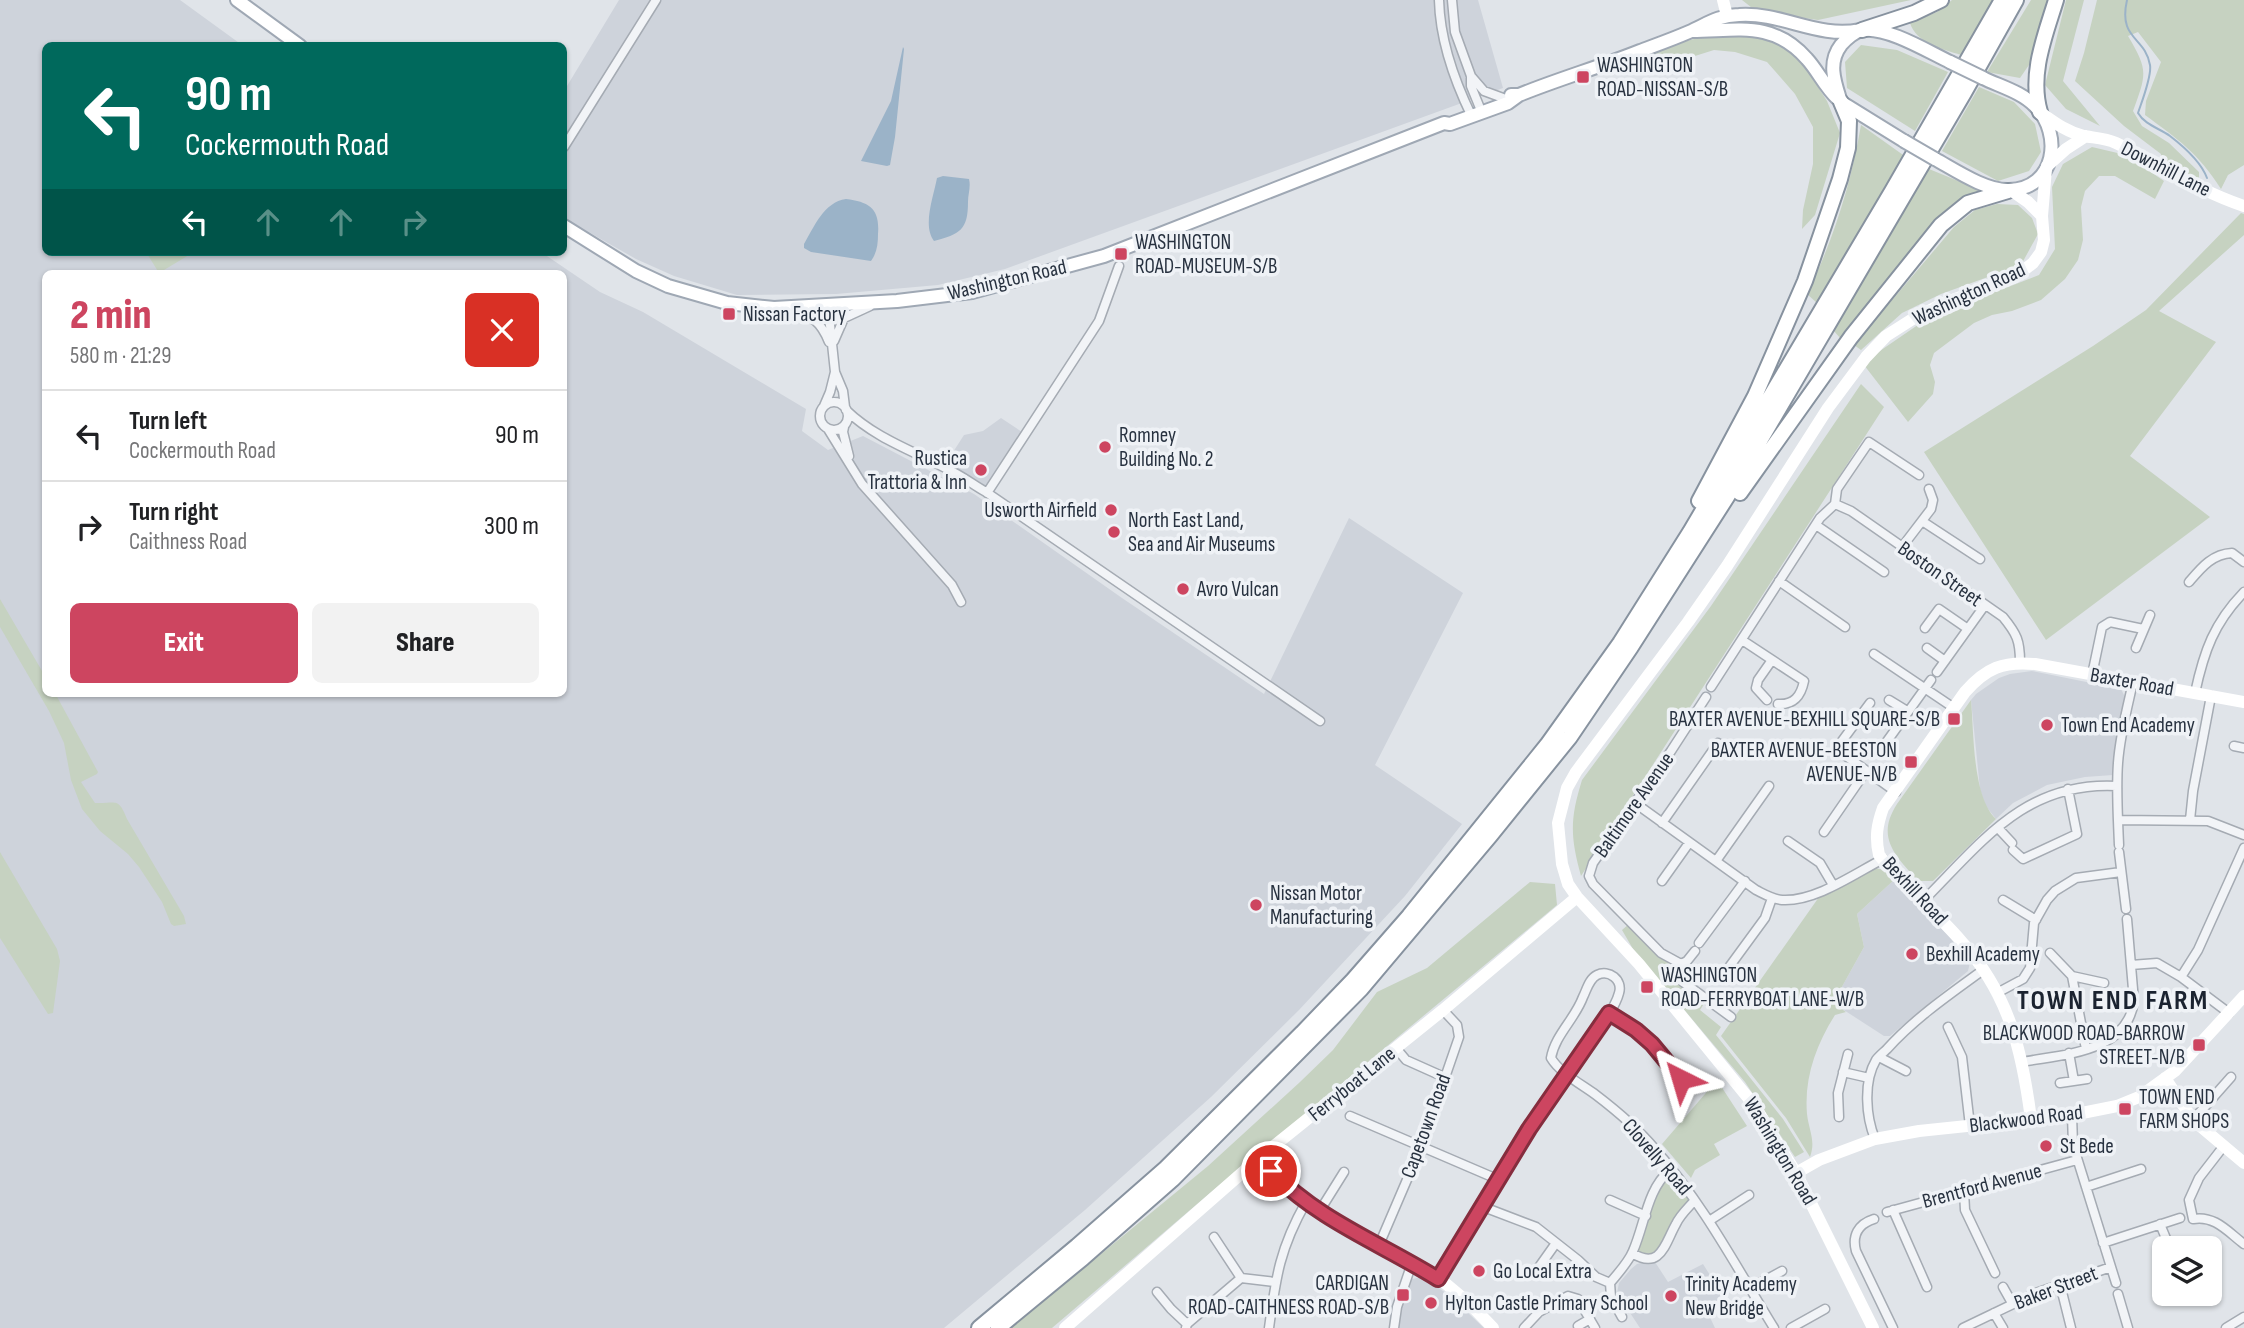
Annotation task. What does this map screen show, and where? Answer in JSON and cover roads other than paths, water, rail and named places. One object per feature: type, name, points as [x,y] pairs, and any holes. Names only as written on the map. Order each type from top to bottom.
[{"type":"highway","points":[[1861,30],[1914,13],[1941,0]]},
{"type":"highway","points":[[978,1328],[1166,1168],[1353,980],[1481,829],[1563,724],[1620,643],[1750,433],[2002,0]]},
{"type":"highway","points":[[998,1328],[1173,1179],[1361,989],[1570,737],[1727,497],[2016,0]]},
{"type":"highway","points":[[2041,112],[2036,74],[2056,0]]},
{"type":"highway","points":[[1620,643],[1755,396],[1805,281],[1848,148],[1849,127],[1841,102]]},
{"type":"highway","points":[[1656,608],[1691,565],[1844,346],[1948,217],[1983,197],[2009,190]]},
{"type":"street","points":[[237,0],[295,42]]},
{"type":"street","points":[[567,142],[656,0]]},
{"type":"street","points":[[1439,0],[1445,46],[1476,111]]},
{"type":"street","points":[[1452,0],[1455,32],[1471,76],[1476,111]]},
{"type":"street","points":[[1723,0],[1727,16]]},
{"type":"street","points":[[1691,31],[1707,22],[1727,16],[1747,15],[1784,19],[1832,33],[1861,30]]},
{"type":"street","points":[[1691,31],[1738,28],[1760,30],[1775,35],[1800,52],[1841,102],[1935,159],[1977,181],[2009,190],[2028,202],[2042,216]]},
{"type":"street","points":[[1841,102],[1833,77],[1833,60],[1842,44],[1861,30]]},
{"type":"street","name":"Downhill Lane","points":[[1861,30],[1893,36],[1950,62],[2028,100],[2064,129],[2117,144],[2188,183],[2244,206]]},
{"type":"street","name":"Washington Road","points":[[567,228],[636,271],[668,286],[727,303],[774,308],[828,306],[972,292],[1104,256],[1444,123],[1448,117],[1514,100],[1519,95],[1691,31]]},
{"type":"street","points":[[1471,76],[1485,91],[1503,97]]},
{"type":"street","name":"Washington Road","points":[[1476,111],[1503,97],[1519,95]]},
{"type":"street","name":"Washington Road","points":[[1873,1328],[1796,1173],[1754,1105],[1639,964],[1568,884],[1562,864],[1558,823],[1567,788],[1576,772],[1688,622],[1853,371],[1897,328],[1924,313],[2003,282],[2026,270],[2038,258],[2045,234],[2042,216],[2047,168],[2053,150],[2049,127],[2041,112]]},
{"type":"street","points":[[2009,190],[2028,185],[2041,176],[2066,149],[2087,136]]},
{"type":"street","points":[[987,493],[1099,321],[1119,266]]},
{"type":"street","points":[[833,351],[839,325],[844,318],[878,303]]},
{"type":"street","points":[[828,306],[835,372],[843,391],[848,418],[844,437],[852,466]]},
{"type":"street","points":[[774,308],[806,314],[814,319],[823,329],[833,351]]},
{"type":"street","points":[[835,372],[819,417],[820,422],[828,429],[862,484],[952,584],[961,602]]},
{"type":"street","points":[[823,406],[832,402],[841,404],[861,424],[987,493],[1320,721]]},
{"type":"street","points":[[828,429],[836,431],[853,423],[861,424]]},
{"type":"street","points":[[1711,687],[1816,525],[1835,504],[1837,489],[1869,442],[1919,475]]},
{"type":"street","points":[[1902,547],[1931,509],[1933,500],[1929,489]]},
{"type":"street","name":"Boston Street","points":[[1835,504],[1851,511],[2003,617],[2016,632],[2020,662]]},
{"type":"street","points":[[1922,520],[1980,559]]},
{"type":"street","points":[[1816,525],[1884,572]]},
{"type":"street","points":[[2189,582],[2202,566],[2224,553],[2232,553],[2244,562]]},
{"type":"street","points":[[1779,581],[1845,627]]},
{"type":"street","points":[[2195,693],[2214,630],[2244,592]]},
{"type":"street","points":[[1937,672],[1985,605]]},
{"type":"street","points":[[1926,628],[1939,609],[1968,629]]},
{"type":"street","points":[[2136,648],[2150,615]]},
{"type":"street","points":[[2092,675],[2102,627],[2110,622],[2143,629]]},
{"type":"street","points":[[1742,640],[1804,681],[1795,701],[1788,705],[1779,704]]},
{"type":"street","points":[[1927,648],[1945,661]]},
{"type":"street","points":[[1874,654],[1954,708]]},
{"type":"street","points":[[1767,700],[1756,688],[1758,680],[1772,660]]},
{"type":"street","name":"Baxter Road","points":[[2020,662],[2244,702]]},
{"type":"street","name":"Bexhill Road","points":[[2020,662],[2003,664],[1977,679],[1884,808],[1877,826],[1876,839],[1879,855],[1963,943],[1997,993],[2011,1022],[2022,1062],[2031,1119]]},
{"type":"street","points":[[1885,744],[1931,680]]},
{"type":"street","points":[[2126,909],[2119,848],[2117,786],[2121,736],[2133,682]]},
{"type":"street","points":[[2190,821],[2211,696]]},
{"type":"street","name":"Baltimore Avenue","points":[[1681,964],[1661,953],[1593,884],[1589,876],[1593,863],[1706,697]]},
{"type":"street","points":[[1889,699],[1907,711]]},
{"type":"street","points":[[1870,703],[1842,741],[1841,750],[1896,792]]},
{"type":"street","points":[[1662,823],[1718,743]]},
{"type":"street","points":[[2234,746],[2244,748]]},
{"type":"street","points":[[1825,832],[1866,771]]},
{"type":"street","points":[[1716,862],[1769,786]]},
{"type":"street","points":[[1923,901],[2017,811],[2068,789],[2117,786]]},
{"type":"street","points":[[1998,828],[2023,859],[2077,834],[2068,789]]},
{"type":"street","points":[[1635,803],[1756,890],[1772,898],[1807,898],[1883,859]]},
{"type":"street","points":[[2118,820],[2208,821],[2244,835]]},
{"type":"street","points":[[1788,841],[1820,863],[1833,885]]},
{"type":"street","points":[[1662,881],[1689,843]]},
{"type":"street","points":[[2182,978],[2192,962],[2244,848]]},
{"type":"street","points":[[1997,993],[2023,979],[2029,968],[2036,920],[2047,900],[2063,884],[2076,877],[2121,872]]},
{"type":"street","points":[[1731,1017],[1683,982],[1681,964],[1687,961],[1745,881]]},
{"type":"street","name":"Ferryboat Lane","points":[[1065,1328],[1259,1158],[1443,1010],[1577,897]]},
{"type":"street","points":[[1724,974],[1765,918],[1772,898]]},
{"type":"street","points":[[2003,900],[2036,920]]},
{"type":"street","points":[[2022,1062],[2097,1047],[2116,1037],[2128,1022],[2134,1001],[2127,919]]},
{"type":"street","points":[[2050,953],[2073,976],[2104,983]]},
{"type":"street","points":[[2131,965],[2157,963],[2229,1013],[2244,996]]},
{"type":"street","points":[[1875,1139],[1868,1112],[1869,1078],[1879,1057],[1899,1035],[1936,1010],[1983,970]]},
{"type":"street","points":[[1438,1279],[1497,1179],[1609,1013],[1621,991],[1614,976],[1603,973],[1592,978],[1571,1021],[1553,1045],[1551,1058],[1566,1073]]},
{"type":"street","points":[[2073,976],[2086,1049]]},
{"type":"street","name":"Capetown Road","points":[[1379,1245],[1421,1147],[1459,1037],[1457,1025],[1443,1010]]},
{"type":"street","points":[[1609,1013],[1652,1044],[1681,1079]]},
{"type":"street","name":"Blackwood Road","points":[[1796,1173],[1827,1156],[1875,1139],[2072,1115],[2128,1102],[2150,1091],[2165,1079],[2229,1013]]},
{"type":"street","points":[[1948,1027],[1962,1057],[1970,1126]]},
{"type":"street","points":[[1396,1048],[1406,1060],[1444,1077]]},
{"type":"street","points":[[2069,1053],[2074,1081]]},
{"type":"street","points":[[1839,1116],[1838,1093],[1848,1054]]},
{"type":"street","points":[[1879,1057],[1906,1071]]},
{"type":"street","points":[[1843,1072],[1869,1078]]},
{"type":"street","name":"Clovelly Road","points":[[1566,1073],[1630,1123],[1656,1150],[1709,1221],[1774,1328]]},
{"type":"street","points":[[2193,1121],[2231,1077]]},
{"type":"street","points":[[2060,1083],[2088,1079]]},
{"type":"street","points":[[2165,1079],[2193,1121],[2244,1163]]},
{"type":"street","points":[[2072,1115],[2073,1145],[2116,1283]]},
{"type":"street","points":[[1350,1116],[1497,1179]]},
{"type":"street","points":[[2223,1147],[2200,1178],[2189,1200],[2193,1219],[2213,1219],[2244,1244]]},
{"type":"street","points":[[1259,1158],[1281,1182],[1306,1202],[1438,1279],[1470,1304],[1493,1328]]},
{"type":"street","name":"Brentford Avenue","points":[[1927,1287],[1890,1211],[2077,1160]]},
{"type":"street","points":[[2086,1187],[2141,1169]]},
{"type":"street","points":[[1622,1317],[1611,1297],[1610,1283],[1632,1253],[1654,1189],[1661,1177],[1671,1170]]},
{"type":"street","points":[[1320,1212],[1344,1172]]},
{"type":"street","points":[[1964,1191],[1965,1210],[1995,1273]]},
{"type":"street","points":[[1709,1221],[1749,1195]]},
{"type":"street","points":[[1610,1199],[1646,1216]]},
{"type":"street","points":[[1632,1253],[1651,1259],[1661,1254],[1676,1223],[1694,1201]]},
{"type":"street","points":[[1269,1328],[1275,1282],[1284,1246],[1306,1202]]},
{"type":"street","points":[[1481,1206],[1535,1227],[1596,1277],[1610,1283]]},
{"type":"street","points":[[2103,1243],[2180,1218]]},
{"type":"street","points":[[1874,1219],[1865,1222],[1858,1229],[1853,1241],[1893,1328]]},
{"type":"street","points":[[2160,1224],[2165,1236]]},
{"type":"street","points":[[1214,1237],[1241,1278]]},
{"type":"street","points":[[1539,1267],[1556,1243]]},
{"type":"street","points":[[1394,1328],[1397,1307],[1412,1263]]},
{"type":"street","name":"Baker Street","points":[[1963,1328],[2012,1303],[2111,1267]]},
{"type":"street","points":[[1752,1288],[1782,1271]]},
{"type":"street","points":[[1157,1292],[1187,1326],[1241,1278],[1275,1282]]},
{"type":"street","points":[[2060,1284],[2071,1328]]},
{"type":"street","points":[[2003,1287],[2012,1303]]},
{"type":"street","points":[[2118,1294],[2128,1328]]},
{"type":"street","points":[[1524,1328],[1539,1312],[1568,1296],[1578,1299],[1595,1328]]},
{"type":"street","points":[[1791,1328],[1825,1309]]},
{"type":"street","points":[[1994,1312],[2003,1328]]},
{"type":"street","points":[[2226,1328],[2244,1317]]},
{"type":"street","points":[[1578,1326],[1590,1319]]},
{"type":"water","points":[[903,47],[890,165],[861,161],[891,101]]},
{"type":"water","points":[[943,176],[969,179],[968,211],[961,229],[934,241],[929,227],[930,210],[937,178]]},
{"type":"water","points":[[846,199],[861,202],[875,213],[878,241],[871,261],[811,252],[804,248],[820,216],[838,201]]},
{"type":"waterway","points":[[2127,0],[2126,23],[2143,48],[2150,65],[2148,82],[2138,113],[2144,121],[2186,149],[2201,166],[2207,178]]},
{"type":"place","name":"WASHINGTON ROAD-NISSAN-S/B","points":[[1583,77]]},
{"type":"place","name":"WASHINGTON ROAD-MUSEUM-S/B","points":[[1121,254]]},
{"type":"place","name":"Nissan Factory","points":[[729,314]]},
{"type":"place","name":"Romney Building No. 2","points":[[1105,447]]},
{"type":"place","name":"Rustica Trattoria & Inn","points":[[981,470]]},
{"type":"place","name":"Usworth Airfield","points":[[1111,510]]},
{"type":"place","name":"North East Land, Sea and Air Museums","points":[[1114,532]]},
{"type":"place","name":"Avro Vulcan","points":[[1183,589]]},
{"type":"place","name":"BAXTER AVENUE-BEXHILL SQUARE-S/B","points":[[1954,719]]},
{"type":"place","name":"Town End Academy","points":[[2047,725]]},
{"type":"place","name":"BAXTER AVENUE-BEESTON AVENUE-N/B","points":[[1911,762]]},
{"type":"place","name":"Nissan Motor Manufacturing","points":[[1256,905]]},
{"type":"place","name":"Bexhill Academy","points":[[1912,954]]},
{"type":"place","name":"WASHINGTON ROAD-FERRYBOAT LANE-W/B","points":[[1647,987]]},
{"type":"place","name":"BLACKWOOD ROAD-BARROW STREET-N/B","points":[[2199,1045]]},
{"type":"place","name":"TOWN END FARM SHOPS","points":[[2125,1109]]},
{"type":"place","name":"St Bede","points":[[2046,1146]]},
{"type":"place","name":"Go Local Extra","points":[[1479,1271]]},
{"type":"place","name":"CARDIGAN ROAD-CAITHNESS ROAD-S/B","points":[[1403,1295]]},
{"type":"place","name":"Trinity Academy New Bridge","points":[[1671,1296]]},
{"type":"place","name":"Hylton Castle Primary School","points":[[1431,1303]]},
{"type":"district","name":"TOWN END FARM","points":[[2113,1000]]}]
